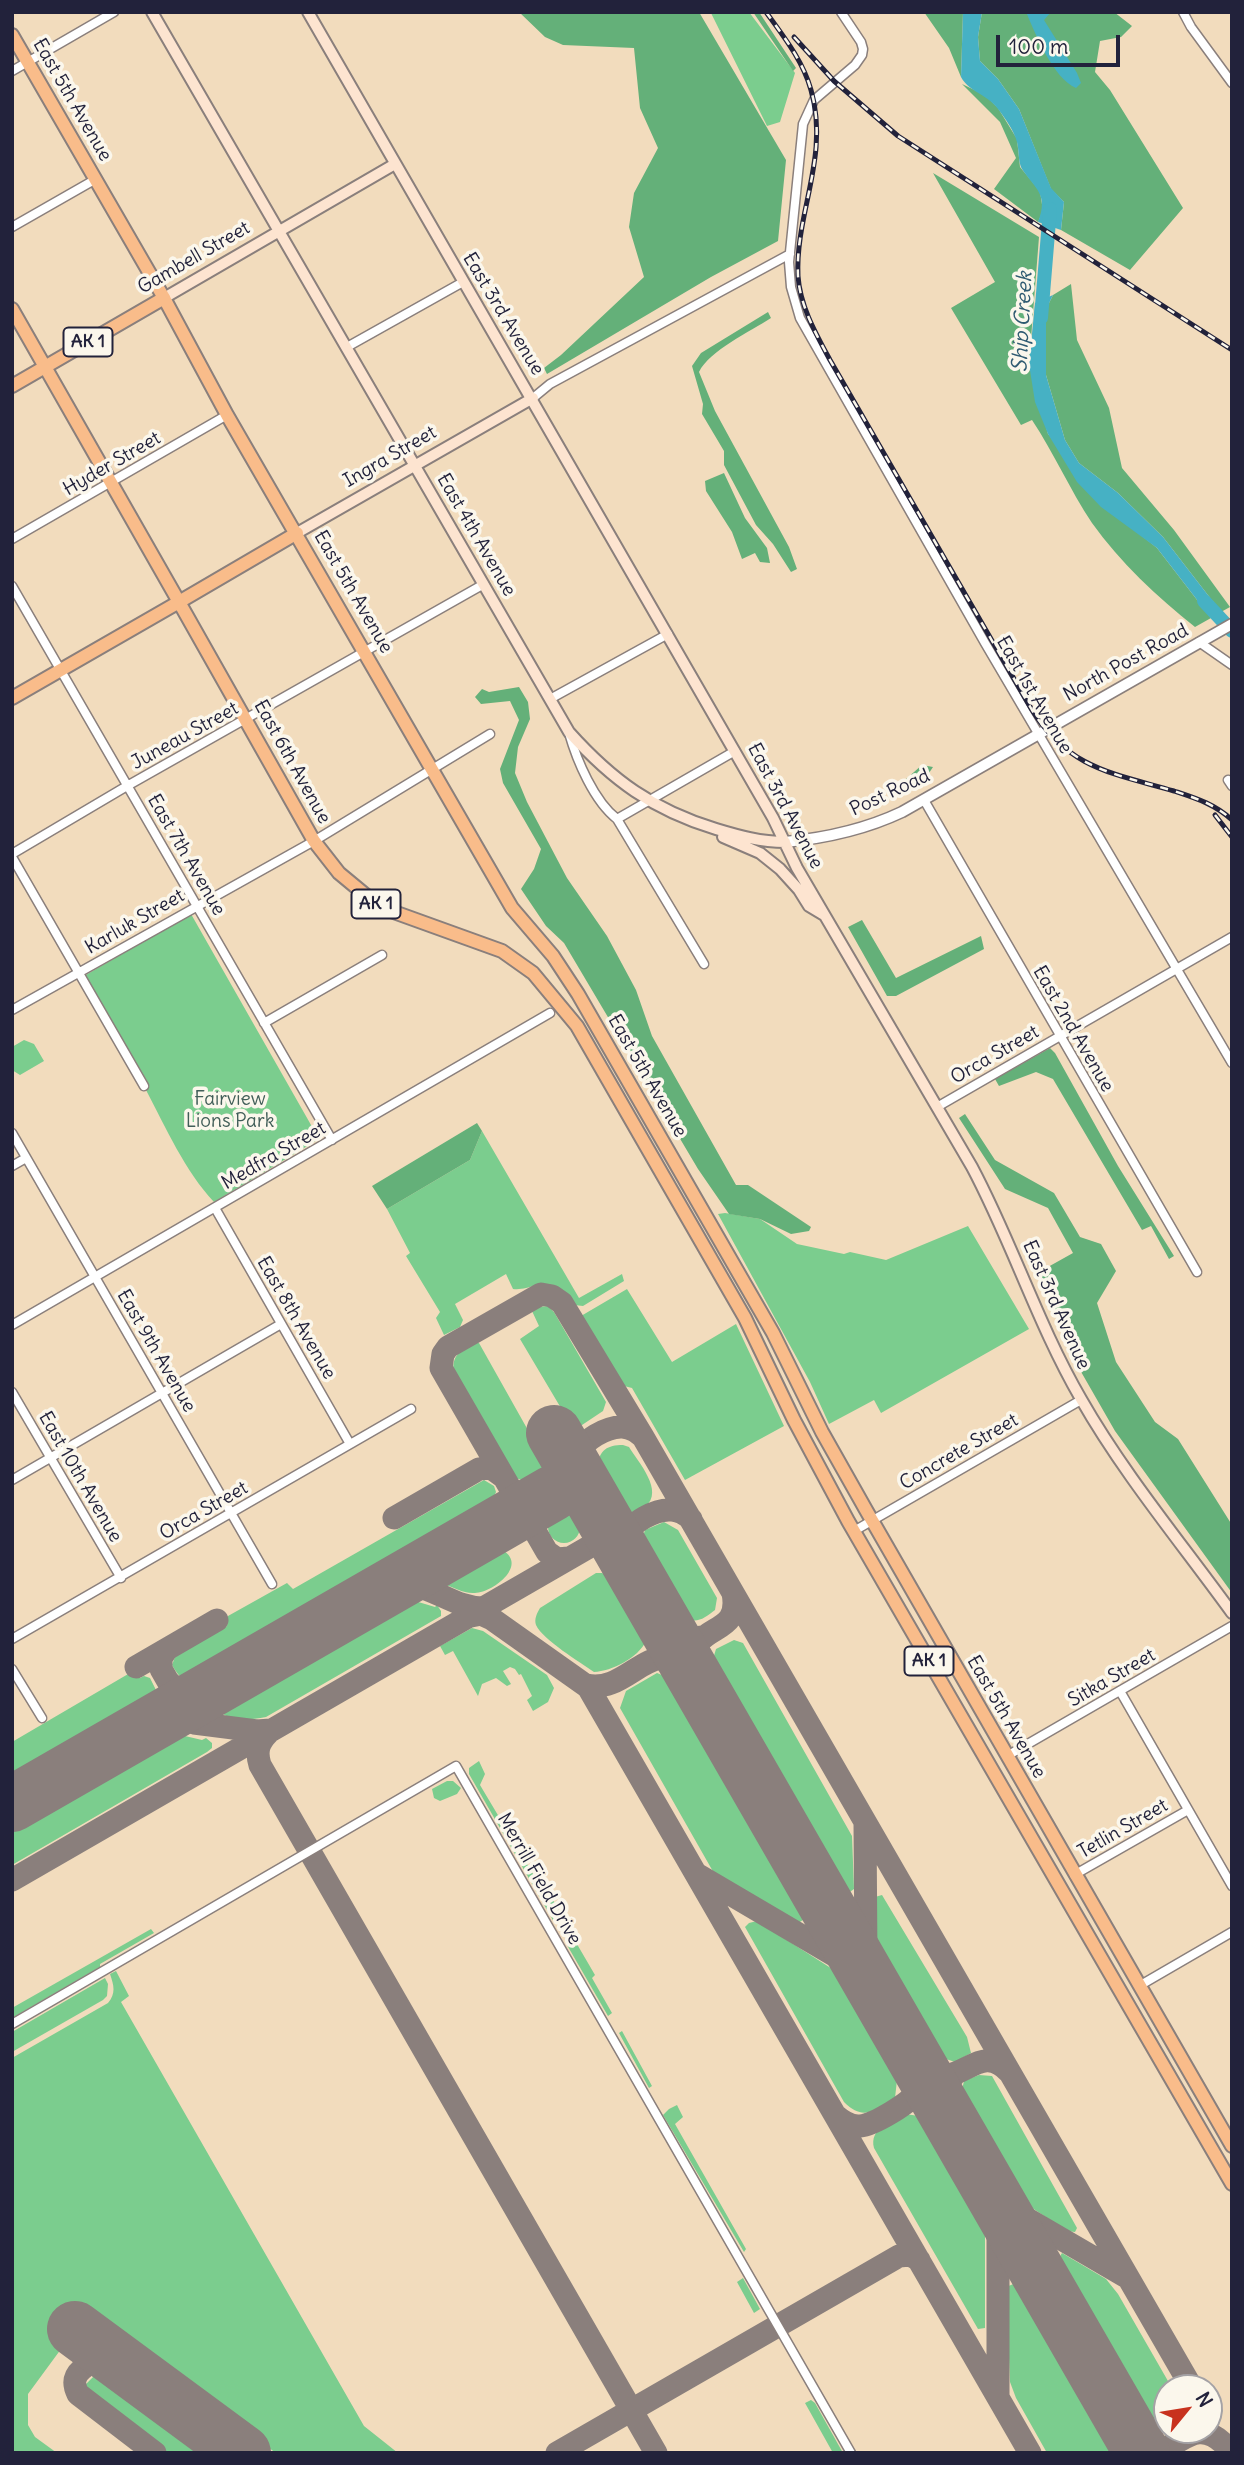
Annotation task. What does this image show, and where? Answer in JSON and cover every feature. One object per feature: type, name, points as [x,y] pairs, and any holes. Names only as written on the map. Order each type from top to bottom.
[{"type":"main road","name":"East 4th Avenue","points":[[152,12],[569,732]]},
{"type":"main road","name":"East 3rd Avenue","points":[[308,12],[533,398],[992,1205],[1056,1350],[1081,1399],[1104,1437],[1232,1614]]},
{"type":"main road","name":"East 5th Avenue","points":[[12,35],[164,298],[227,415],[512,908],[552,956],[583,1004],[773,1333],[821,1432],[1232,2146]]},
{"type":"main road","name":"Gambell Street","points":[[12,386],[395,164]]},
{"type":"main road","name":"East 6th Avenue","points":[[12,309],[314,841],[340,873],[380,907],[502,951],[533,973],[577,1026],[638,1131]]},
{"type":"main road","points":[[506,412],[521,397],[515,380],[515,369]]},
{"type":"main road","name":"Ingra Street","points":[[12,698],[533,398]]},
{"type":"main road","name":"Post Road","points":[[569,732],[595,761],[648,801],[687,820],[750,838],[785,842]]},
{"type":"main road","points":[[648,801],[684,823],[760,853],[780,869],[799,890],[808,906],[825,915]]},
{"type":"main road","name":"East 5th Avenue","points":[[638,1131],[742,1312],[794,1420],[854,1531],[1232,2184]]},
{"type":"street","points":[[12,71],[114,12]]},
{"type":"street","name":"East 1st Avenue","points":[[841,12],[863,49],[859,60],[826,87],[805,116],[790,254],[794,300],[800,318],[1037,733],[1232,1063]]},
{"type":"street","points":[[1183,12],[1232,83]]},
{"type":"street","points":[[12,227],[96,179]]},
{"type":"street","name":"Ingra Street","points":[[533,398],[550,384],[790,254]]},
{"type":"street","points":[[348,347],[463,282]]},
{"type":"street","name":"Hyder Street","points":[[12,539],[227,415]]},
{"type":"street","name":"Juneau Street","points":[[12,855],[127,786],[484,584]]},
{"type":"street","name":"East 7th Avenue","points":[[12,586],[332,1140]]},
{"type":"street","name":"North Post Road","points":[[1037,733],[1232,624]]},
{"type":"street","points":[[550,699],[668,634]]},
{"type":"street","points":[[1199,642],[1232,665]]},
{"type":"street","name":"East 4th Avenue","points":[[569,732],[576,757],[606,810],[617,819],[704,964]]},
{"type":"street","name":"Post Road","points":[[785,842],[837,835],[883,821],[924,800],[1037,733]]},
{"type":"street","name":"Karluk Street","points":[[12,1010],[314,841],[490,734]]},
{"type":"street","points":[[617,819],[735,751]]},
{"type":"street","name":"East 2nd Avenue","points":[[924,800],[1197,1272]]},
{"type":"street","points":[[12,855],[144,1086]]},
{"type":"street","name":"Orca Street","points":[[937,1107],[1232,937]]},
{"type":"street","points":[[264,1023],[382,955]]},
{"type":"street","name":"Medfra Street","points":[[12,1325],[550,1013]]},
{"type":"street","name":"East 9th Avenue","points":[[12,1133],[272,1584]]},
{"type":"street","points":[[12,1166],[26,1158]]},
{"type":"street","name":"East 8th Avenue","points":[[215,1208],[350,1444]]},
{"type":"street","points":[[12,1480],[281,1324]]},
{"type":"street","name":"East 10th Avenue","points":[[12,1392],[121,1578]]},
{"type":"street","name":"Concrete Street","points":[[854,1531],[1081,1399]]},
{"type":"street","name":"Orca Street","points":[[12,1639],[411,1409]]},
{"type":"street","name":"Sitka Street","points":[[1007,1756],[1232,1626]]},
{"type":"street","points":[[12,1669],[42,1718]]},
{"type":"street","points":[[1120,1692],[1232,1886]]},
{"type":"street","name":"Merrill Field Drive","points":[[12,2024],[456,1766],[850,2453]]},
{"type":"street","name":"Tetlin Street","points":[[1074,1875],[1188,1810]]},
{"type":"street","points":[[1139,1986],[1232,1932]]},
{"type":"green space","points":[[519,12],[699,12],[786,160],[778,241],[711,277],[547,374],[544,368],[644,277],[629,227],[634,193],[658,148],[640,108],[634,48],[563,45],[545,37]]},
{"type":"green space","points":[[707,12],[749,12],[795,73],[780,122],[767,126],[711,13]]},
{"type":"green space","points":[[753,12],[759,12],[796,68],[793,71]]},
{"type":"green space","points":[[924,12],[963,12],[961,77],[949,48]]},
{"type":"green space","points":[[982,12],[1114,12],[1132,26],[1121,37],[1100,41],[1095,72],[1110,90],[1183,208],[1130,270],[1061,230],[1064,202],[1051,189],[1019,109],[998,79],[980,61],[978,37]]},
{"type":"green space","points":[[962,84],[985,95],[998,108],[1017,139],[1020,167],[1040,191],[1043,211],[1038,222],[994,189],[1016,158],[1000,122]]},
{"type":"green space","points":[[933,173],[1039,237],[1029,364],[1048,434],[1131,527],[1157,548],[1211,618],[1195,627],[1140,578],[1092,523],[1032,420],[1021,425],[951,308],[995,282]]},
{"type":"green space","points":[[1071,284],[1077,340],[1109,408],[1122,468],[1174,530],[1230,607],[1221,612],[1163,537],[1118,493],[1079,463],[1065,440],[1046,375],[1046,309],[1053,295]]},
{"type":"green space","points":[[768,312],[771,318],[721,349],[699,372],[715,411],[789,547],[797,569],[791,572],[773,544],[756,525],[724,465],[724,451],[702,414],[703,404],[692,366],[701,353]]},
{"type":"green space","points":[[724,473],[745,518],[767,548],[770,563],[760,562],[755,553],[742,559],[732,532],[706,491],[705,481]]},
{"type":"green space","points":[[519,687],[528,702],[530,719],[518,747],[515,773],[527,802],[567,878],[607,936],[636,990],[652,1036],[736,1185],[748,1185],[811,1227],[809,1231],[791,1234],[760,1219],[729,1214],[698,1169],[564,943],[546,926],[521,889],[534,869],[541,849],[503,783],[500,769],[519,720],[510,701],[481,704],[475,697],[482,689],[489,692]]},
{"type":"green space","points":[[922,765],[933,767],[929,773],[909,786],[906,779]]},
{"type":"green space","name":"Fairview Lions Park","points":[[191,914],[319,1139],[214,1202],[177,1149],[146,1090],[147,1081],[84,976]]},
{"type":"green space","points":[[862,920],[896,978],[981,936],[984,949],[896,996],[887,996],[848,927]]},
{"type":"green space","points":[[24,1040],[34,1044],[44,1061],[20,1075],[12,1070],[12,1047]]},
{"type":"green space","points":[[1050,1048],[1174,1256],[1169,1259],[1151,1226],[1142,1230],[1053,1079],[1036,1072],[999,1086],[995,1079]]},
{"type":"green space","points":[[965,1114],[995,1160],[1054,1193],[1080,1237],[1101,1244],[1116,1271],[1097,1303],[1116,1362],[1155,1422],[1178,1439],[1232,1525],[1232,1593],[1115,1431],[1076,1363],[1039,1272],[1073,1253],[1048,1208],[1005,1189],[959,1118]]},
{"type":"green space","points":[[477,1123],[482,1131],[470,1160],[387,1209],[372,1186]]},
{"type":"green space","points":[[482,1131],[579,1298],[622,1274],[624,1281],[583,1306],[574,1305],[553,1287],[542,1285],[513,1289],[506,1274],[455,1304],[463,1320],[460,1327],[444,1335],[436,1318],[440,1312],[406,1256],[410,1253],[387,1209],[470,1160]]},
{"type":"green space","points":[[718,1214],[760,1219],[797,1244],[886,1260],[968,1226],[1029,1329],[881,1413],[874,1400],[829,1424],[810,1382]]},
{"type":"green space","points":[[627,1289],[672,1362],[736,1324],[784,1426],[685,1480],[632,1388],[624,1386],[619,1380],[581,1316]]},
{"type":"green space","points":[[548,1306],[606,1402],[603,1411],[579,1427],[571,1425],[520,1339],[539,1326],[532,1311],[537,1307]]},
{"type":"green space","points":[[473,1343],[479,1343],[547,1464],[542,1473],[534,1478],[516,1478],[454,1374],[457,1355]]},
{"type":"green space","points":[[623,1445],[629,1447],[651,1485],[650,1500],[645,1507],[635,1512],[624,1511],[597,1466],[605,1450]]},
{"type":"green space","points":[[484,1480],[494,1486],[496,1492],[491,1504],[482,1511],[192,1678],[182,1678],[172,1665],[175,1657],[227,1626],[228,1616],[287,1583],[293,1589]]},
{"type":"green space","points":[[564,1511],[575,1516],[580,1527],[575,1538],[564,1543],[553,1538],[548,1527],[553,1516]]},
{"type":"green space","points":[[664,1522],[678,1530],[717,1598],[715,1610],[701,1619],[685,1618],[641,1543],[645,1530]]},
{"type":"green space","points":[[500,1549],[512,1562],[511,1569],[492,1588],[471,1593],[443,1584],[443,1579],[484,1553]]},
{"type":"green space","points":[[596,1573],[608,1576],[646,1641],[637,1653],[624,1662],[594,1672],[546,1637],[535,1621],[540,1608]]},
{"type":"green space","points":[[415,1601],[435,1607],[437,1605],[441,1616],[266,1717],[234,1719],[218,1710],[227,1700],[388,1609]]},
{"type":"green space","points":[[472,1628],[483,1631],[547,1675],[554,1688],[548,1702],[533,1711],[527,1700],[532,1696],[521,1674],[510,1667],[503,1671],[511,1684],[507,1686],[496,1678],[482,1684],[478,1696],[453,1651],[445,1655],[440,1646]]},
{"type":"green space","points":[[734,1640],[743,1643],[852,1836],[854,1889],[847,1894],[713,1659],[716,1649]]},
{"type":"green space","points":[[135,1670],[140,1678],[150,1678],[157,1692],[156,1697],[12,1782],[12,1742]]},
{"type":"green space","points":[[657,1673],[667,1677],[802,1915],[803,1920],[798,1923],[727,1885],[715,1875],[620,1708],[626,1691]]},
{"type":"green space","points":[[172,1736],[202,1740],[206,1738],[212,1743],[212,1748],[12,1865],[12,1824],[157,1741]]},
{"type":"green space","points":[[479,1761],[485,1774],[480,1785],[536,1879],[542,1880],[563,1918],[554,1922],[469,1774],[469,1768]]},
{"type":"green space","points":[[447,1781],[453,1781],[461,1788],[457,1794],[440,1801],[434,1798],[432,1789]]},
{"type":"green space","points":[[882,1895],[967,2037],[971,2053],[955,2062],[940,2057],[876,1944],[875,1897]]},
{"type":"green space","points":[[757,1921],[837,1972],[897,2080],[895,2098],[864,2113],[844,2102],[745,1927]]},
{"type":"green space","points":[[151,1929],[154,1933],[12,2018],[12,2008]]},
{"type":"green space","points":[[574,1939],[595,1975],[592,1978],[612,2013],[608,2016],[567,1945]]},
{"type":"green space","points":[[116,1971],[129,1996],[121,2002],[364,2426],[398,2453],[276,2453],[86,2315],[28,2394],[28,2425],[35,2437],[57,2453],[12,2453],[12,2058],[108,2003],[114,1989],[110,1974]]},
{"type":"green space","points":[[105,1978],[108,1984],[107,1996],[103,2000],[12,2052],[12,2032]]},
{"type":"green space","points":[[622,2031],[652,2086],[649,2088],[619,2033]]},
{"type":"green space","points":[[979,2075],[992,2076],[1077,2228],[1075,2232],[1067,2231],[1023,2202],[961,2094],[964,2081]]},
{"type":"green space","points":[[677,2105],[683,2117],[675,2124],[746,2249],[744,2252],[663,2115]]},
{"type":"green space","points":[[905,2114],[919,2116],[985,2230],[985,2328],[978,2329],[874,2148],[873,2141],[878,2131]]},
{"type":"green space","points":[[1062,2253],[1106,2279],[1118,2294],[1164,2374],[1153,2374],[1153,2427],[1059,2258]]},
{"type":"green space","points":[[743,2278],[760,2309],[754,2313],[737,2282]]},
{"type":"green space","points":[[1016,2283],[1114,2453],[1047,2453],[1010,2382],[1006,2287]]},
{"type":"green space","points":[[95,2375],[104,2376],[213,2453],[166,2453],[91,2400],[85,2385]]},
{"type":"green space","points":[[811,2400],[843,2453],[833,2453],[805,2403]]},
{"type":"water","points":[[963,12],[982,12],[978,37],[980,61],[998,79],[1019,109],[1051,188],[1064,202],[1061,230],[1038,222],[1041,198],[1021,166],[1012,129],[994,104],[961,77]]},
{"type":"water","points":[[1026,12],[1051,12],[1044,20],[1077,73],[1081,83],[1076,88],[1053,66]]},
{"type":"water","points":[[1053,295],[1046,309],[1046,375],[1065,440],[1079,463],[1118,493],[1163,537],[1221,612],[1211,618],[1157,548],[1101,507],[1077,482],[1048,434],[1035,402],[1029,364],[1035,303]]},
{"type":"waterway","name":"Ship Creek","points":[[1041,318],[1050,209]]},
{"type":"waterway","name":"Ship Creek","points":[[1204,601],[1232,631]]},
{"type":"taxiway","points":[[569,1558],[557,1559],[547,1552],[441,1368],[443,1354],[448,1347],[541,1294],[552,1296],[562,1303],[643,1437],[1184,2374]]},
{"type":"taxiway","points":[[581,1479],[578,1465],[580,1450],[596,1435],[623,1427],[632,1429],[643,1437]]},
{"type":"taxiway","points":[[394,1518],[479,1469],[491,1468],[502,1476]]},
{"type":"taxiway","points":[[627,1560],[625,1546],[628,1531],[644,1518],[671,1510],[691,1519]]},
{"type":"taxiway","points":[[12,1880],[589,1547],[600,1533],[602,1516]]},
{"type":"taxiway","points":[[391,1586],[415,1586],[460,1604],[484,1608]]},
{"type":"taxiway","points":[[691,1671],[693,1654],[698,1643],[730,1618],[734,1608],[733,1593]]},
{"type":"taxiway","points":[[471,1616],[481,1614],[492,1619],[588,1687],[1030,2453]]},
{"type":"taxiway","points":[[136,1667],[217,1620]]},
{"type":"taxiway","points":[[666,1627],[682,1637],[702,1637]]},
{"type":"taxiway","points":[[167,1649],[161,1658],[161,1669],[194,1723],[257,1731],[271,1730]]},
{"type":"taxiway","points":[[586,1685],[601,1686],[615,1682],[651,1661],[663,1658],[676,1661],[691,1671]]},
{"type":"taxiway","points":[[169,1682],[180,1691],[190,1693],[215,1687]]},
{"type":"taxiway","points":[[146,1726],[166,1708],[170,1696],[169,1682]]},
{"type":"taxiway","points":[[268,1733],[259,1748],[260,1765],[656,2453]]},
{"type":"taxiway","points":[[865,1823],[866,1959],[872,1984]]},
{"type":"taxiway","points":[[698,1875],[851,1965],[873,1987]]},
{"type":"taxiway","points":[[918,2064],[932,2073],[944,2076],[986,2061],[997,2063],[1009,2072]]},
{"type":"taxiway","points":[[835,2115],[850,2125],[860,2126],[891,2113],[917,2091],[918,2064]]},
{"type":"taxiway","points":[[947,2116],[945,2094],[955,2074]]},
{"type":"taxiway","points":[[990,2190],[998,2218],[998,2395]]},
{"type":"taxiway","points":[[990,2190],[1010,2209],[1125,2276]]},
{"type":"taxiway","points":[[557,2453],[899,2256],[910,2255],[919,2260]]},
{"type":"taxiway","points":[[139,2377],[110,2363],[96,2362],[79,2372],[75,2384],[78,2394],[155,2453]]},
{"type":"taxiway","points":[[1130,2432],[1147,2447],[1157,2449],[1174,2444]]},
{"type":"runway","points":[[554,1433],[1142,2453]]},
{"type":"runway","points":[[12,1804],[553,1493]]},
{"type":"runway","points":[[75,2329],[243,2453]]},
{"type":"railway","points":[[766,12],[803,69],[816,115],[817,138],[801,230],[798,276],[805,309],[830,360],[1046,730],[1061,745],[1094,766],[1197,799],[1232,820]]},
{"type":"railway","points":[[794,37],[834,81],[898,136],[1232,350]]},
{"type":"railway","points":[[1215,815],[1232,837]]}]
